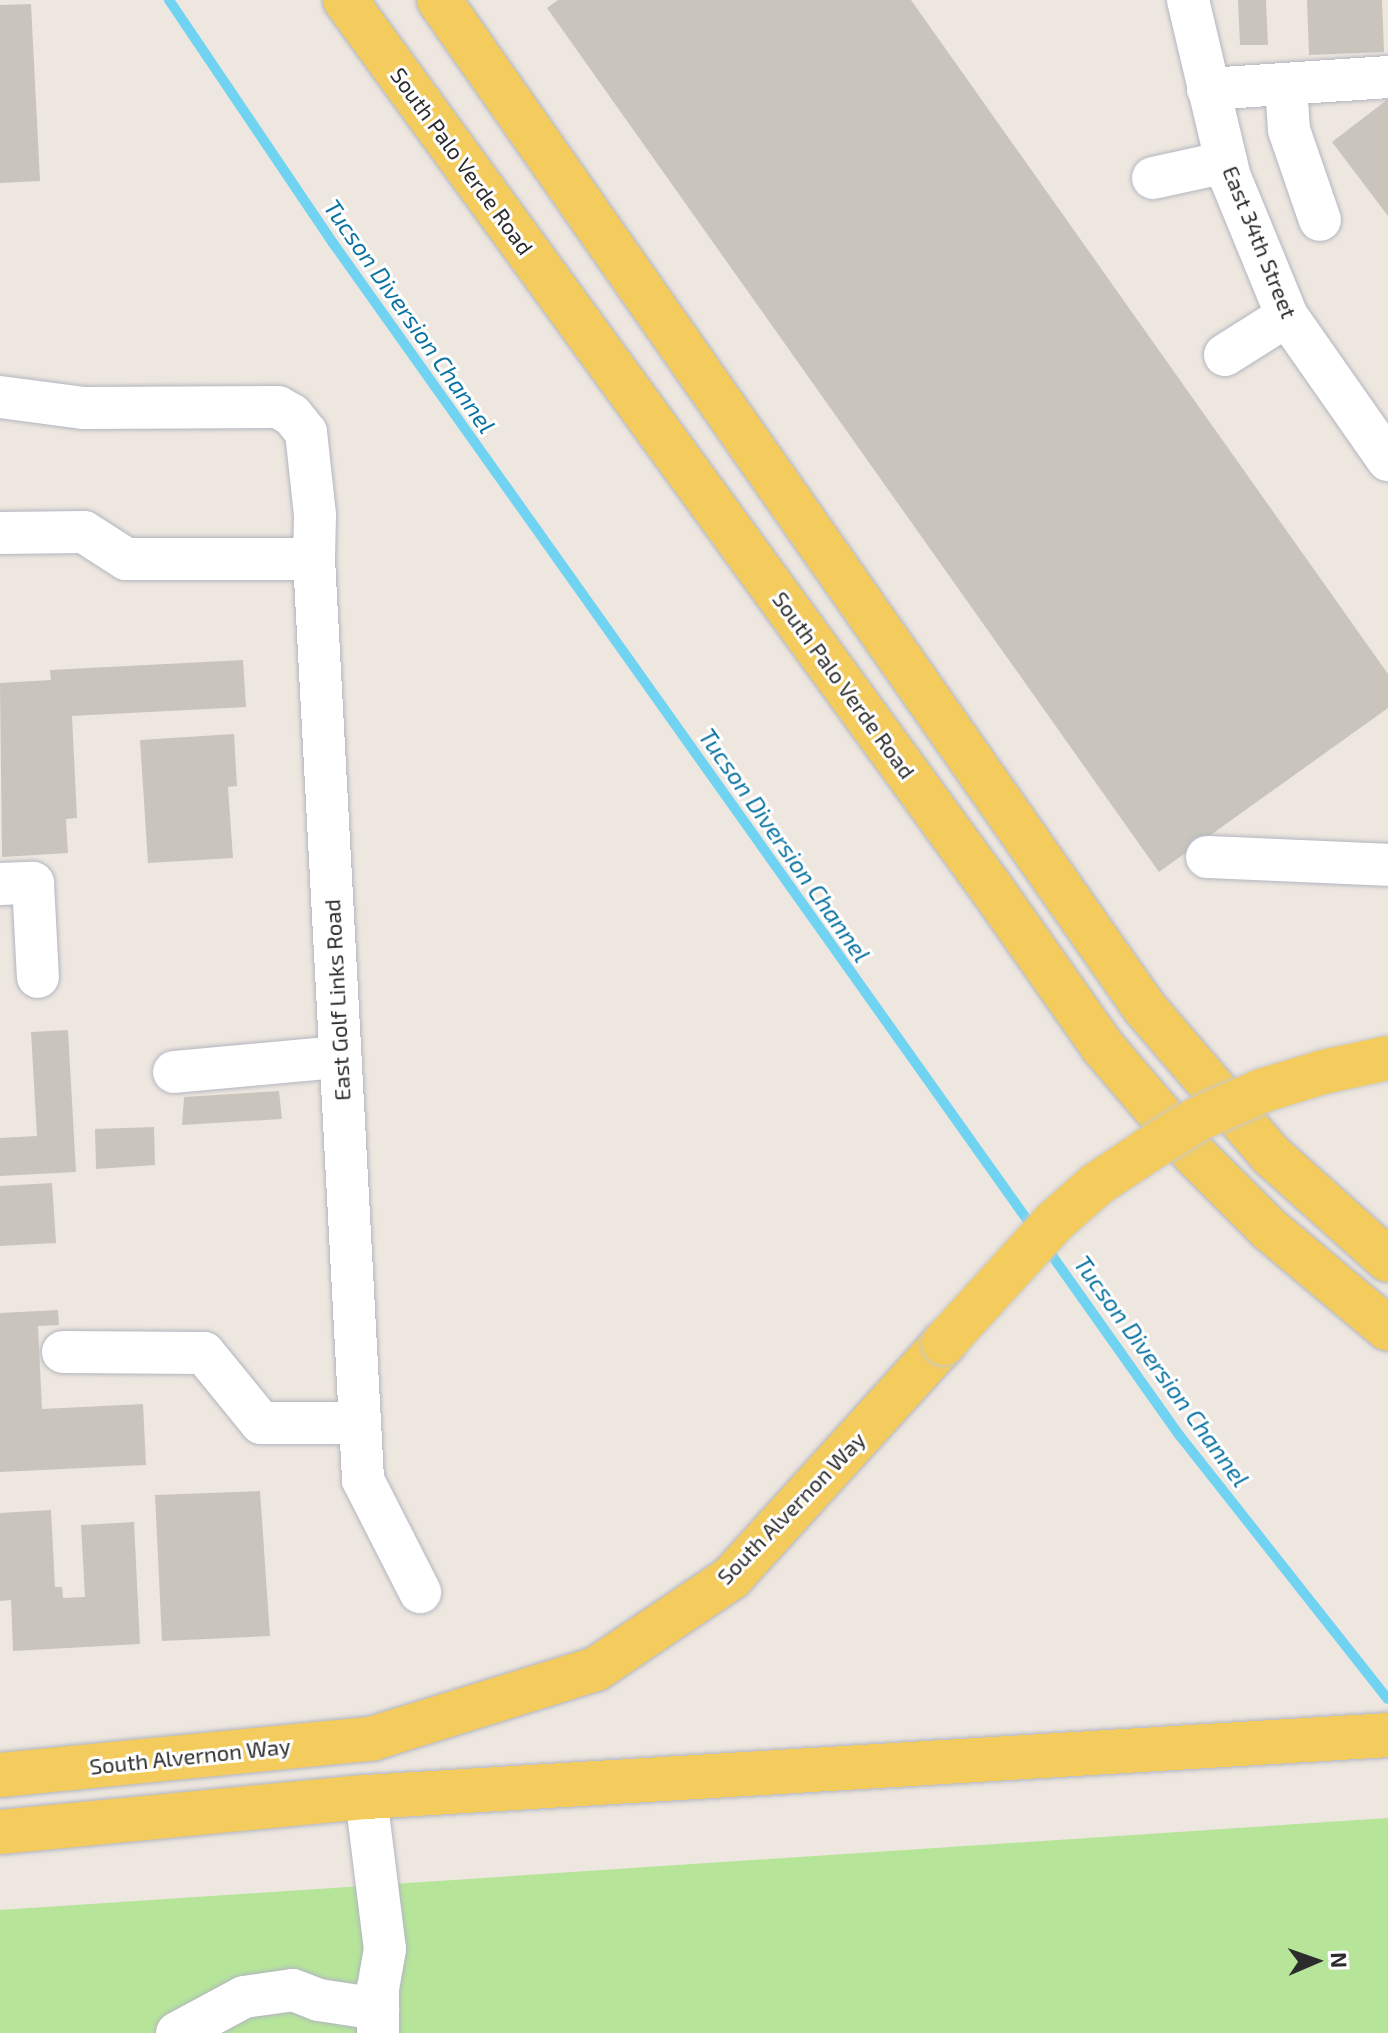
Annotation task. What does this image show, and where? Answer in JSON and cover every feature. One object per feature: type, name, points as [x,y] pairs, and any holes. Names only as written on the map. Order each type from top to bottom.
[{"type":"main road","name":"South Palo Verde Road","points":[[345,0],[980,873],[1102,1046],[1195,1155],[1269,1229],[1388,1329]]},
{"type":"main road","points":[[439,0],[1144,1007],[1271,1155],[1388,1260]]},
{"type":"main road","name":"South Alvernon Way","points":[[0,1775],[374,1738],[596,1669],[731,1578],[1054,1222],[1097,1184],[1196,1120],[1261,1091],[1323,1072],[1388,1058]]},
{"type":"main road","points":[[0,1832],[366,1797],[1388,1735]]},
{"type":"street","name":"East 34th Street","points":[[1188,0],[1226,162],[1287,316],[1388,460]]},
{"type":"street","points":[[1208,89],[1388,77]]},
{"type":"street","points":[[1286,84],[1289,130],[1320,220]]},
{"type":"street","points":[[1153,178],[1226,162]]},
{"type":"street","points":[[1225,355],[1287,316]]},
{"type":"street","name":"East Golf Links Road","points":[[0,397],[84,408],[278,407],[292,415],[306,432],[312,457],[314,559],[363,1480],[420,1592]]},
{"type":"street","points":[[0,533],[84,532],[126,559],[314,559]]},
{"type":"street","points":[[1207,857],[1388,865]]},
{"type":"street","points":[[0,884],[33,883],[38,977]]},
{"type":"street","points":[[174,1072],[340,1057]]},
{"type":"street","points":[[63,1352],[204,1353],[261,1423],[359,1423]]},
{"type":"street","points":[[177,2033],[244,1997],[293,1990],[378,2021],[385,1949],[366,1797]]},
{"type":"green space","points":[[1388,1818],[1388,2033],[0,2033],[0,1910]]},
{"type":"building","points":[[558,0],[911,0],[1388,674],[1388,708],[1159,872],[547,8]]},
{"type":"building","points":[[1238,0],[1266,0],[1268,45],[1240,45]]},
{"type":"building","points":[[1307,0],[1382,0],[1384,52],[1309,55]]},
{"type":"building","points":[[31,4],[40,181],[0,183],[0,5]]},
{"type":"building","points":[[1388,99],[1388,216],[1332,142]]},
{"type":"building","points":[[243,660],[246,707],[72,716],[77,818],[66,819],[68,853],[2,857],[0,683],[51,680],[50,670]]},
{"type":"building","points":[[234,734],[237,786],[228,787],[233,858],[148,863],[140,740]]},
{"type":"building","points":[[68,1030],[76,1172],[0,1176],[0,1138],[37,1136],[31,1032]]},
{"type":"building","points":[[279,1091],[282,1119],[182,1125],[184,1097]]},
{"type":"building","points":[[154,1127],[155,1165],[96,1169],[95,1129]]},
{"type":"building","points":[[52,1183],[56,1243],[0,1246],[0,1186]]},
{"type":"building","points":[[58,1310],[59,1325],[38,1326],[42,1409],[143,1404],[146,1465],[0,1472],[0,1313]]},
{"type":"building","points":[[260,1491],[270,1636],[162,1641],[155,1495]]},
{"type":"building","points":[[51,1510],[55,1587],[62,1587],[63,1598],[85,1597],[81,1525],[134,1522],[140,1644],[13,1651],[11,1600],[0,1601],[0,1513]]},
{"type":"waterway","name":"Tucson Diversion Channel","points":[[169,0],[333,243],[1033,1228]]},
{"type":"waterway","name":"Tucson Diversion Channel","points":[[1046,1247],[1180,1436],[1388,1699]]}]
